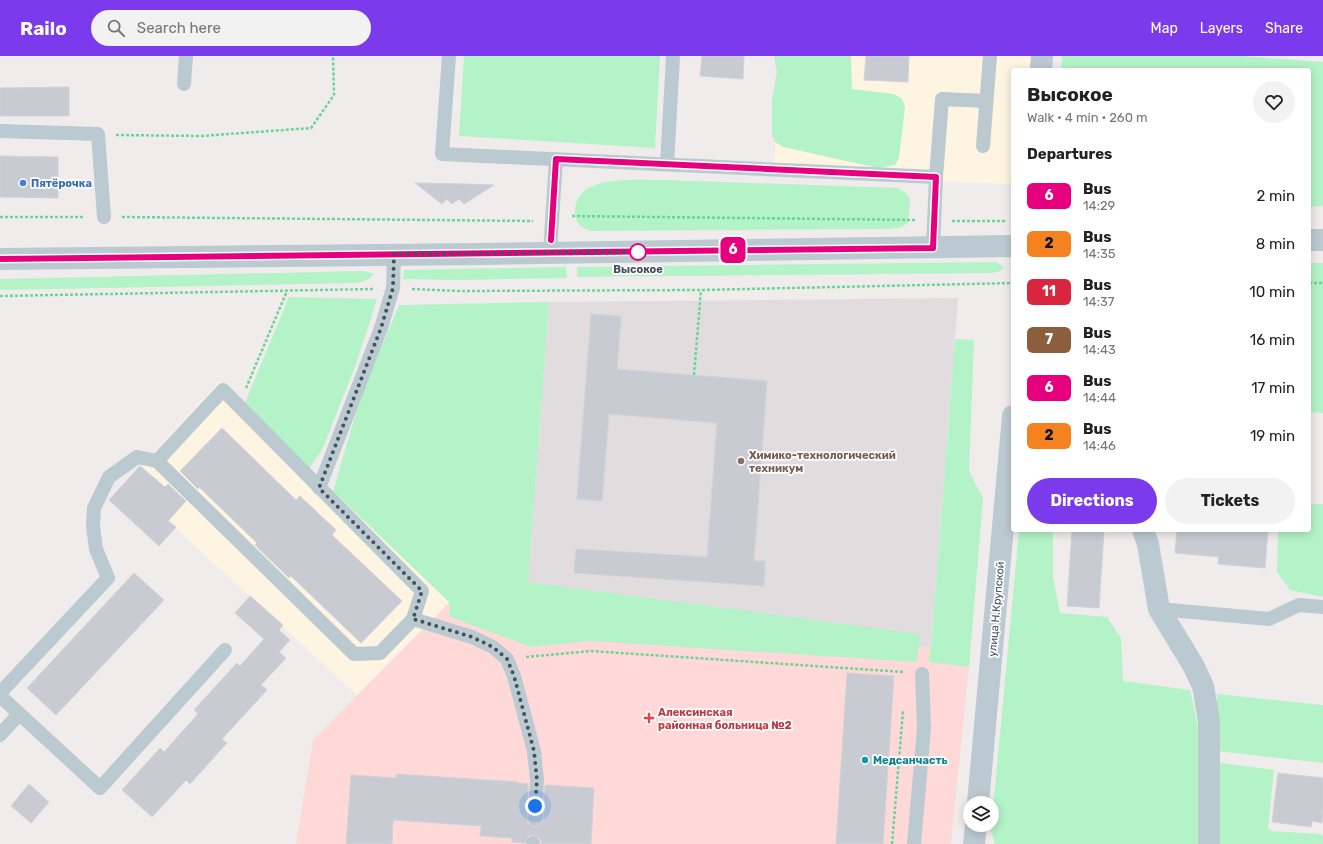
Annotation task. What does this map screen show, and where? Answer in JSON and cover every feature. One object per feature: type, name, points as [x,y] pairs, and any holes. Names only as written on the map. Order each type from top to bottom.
[{"type":"street","points":[[1041,68],[1042,56]]},
{"type":"street","points":[[1311,240],[1323,240]]},
{"type":"street","points":[[0,259],[1011,246]]},
{"type":"street","name":"улица Н.Крупской","points":[[979,796],[1011,458]]},
{"type":"street","points":[[1144,532],[1148,544],[1159,609],[1193,664],[1203,686],[1209,721],[1209,844]]},
{"type":"street","points":[[974,844],[975,832]]},
{"type":"lane","points":[[184,84],[186,56]]},
{"type":"lane","points":[[449,56],[442,154],[936,177]]},
{"type":"lane","points":[[667,164],[673,56]]},
{"type":"lane","points":[[983,146],[990,56]]},
{"type":"lane","points":[[933,248],[936,177],[942,99],[986,101]]},
{"type":"lane","points":[[0,132],[98,134],[104,216]]},
{"type":"lane","points":[[550,252],[556,159]]},
{"type":"lane","points":[[319,488],[381,328],[393,288],[394,254]]},
{"type":"lane","points":[[0,693],[108,578],[96,549],[93,526],[94,508],[109,477],[137,457],[157,461],[354,654],[380,653],[413,619],[422,591],[223,390],[157,461]]},
{"type":"lane","points":[[1159,609],[1269,619],[1299,605],[1323,607]]},
{"type":"lane","points":[[413,619],[472,637],[493,647],[507,659],[514,676],[534,751],[537,780],[535,819]]},
{"type":"lane","points":[[0,696],[100,788],[225,650]]},
{"type":"lane","points":[[914,844],[924,728],[922,674]]},
{"type":"lane","points":[[0,735],[19,714]]},
{"type":"path","points":[[98,134],[201,136],[311,128],[334,94],[333,56]]},
{"type":"path","points":[[0,217],[104,216]]},
{"type":"path","points":[[0,296],[393,288],[459,291],[701,290],[1011,283]]},
{"type":"path","points":[[1311,283],[1323,283]]},
{"type":"path","points":[[694,375],[701,290]]},
{"type":"path","points":[[239,405],[287,291]]},
{"type":"path","points":[[507,659],[591,651],[922,674]]},
{"type":"path","points":[[892,844],[903,703]]},
{"type":"shaded area","points":[[782,56],[1031,56],[1029,68],[1011,68],[1011,184],[773,176]]},
{"type":"shaded area","name":"Химико-технологический техникум","points":[[958,298],[931,648],[528,582],[549,302]]},
{"type":"shaded area","points":[[220,381],[309,469],[450,602],[357,695],[168,521],[183,504],[141,466]]},
{"type":"shaded area","name":"Алексинская районная больница №2","points":[[528,582],[931,648],[928,662],[969,667],[951,844],[296,844],[313,740],[450,602]]},
{"type":"green space","points":[[464,56],[660,56],[655,148],[459,136]]},
{"type":"green space","points":[[774,56],[851,56],[852,89],[894,94],[902,99],[905,107],[899,158],[895,165],[878,168],[783,147],[775,142],[772,135],[772,99],[777,72]]},
{"type":"green space","points":[[1062,56],[1242,56],[1323,62],[1323,206],[1311,207],[1311,68],[1061,68]]},
{"type":"green space","points":[[666,180],[898,188],[909,198],[910,206],[908,222],[902,227],[890,229],[591,231],[582,227],[576,220],[575,212],[578,199],[586,190],[597,185],[611,181]]},
{"type":"green space","points":[[996,262],[1004,267],[1000,271],[992,273],[577,277],[577,267]]},
{"type":"green space","points":[[1311,263],[1323,263],[1323,413],[1311,412]]},
{"type":"green space","points":[[566,267],[567,278],[460,280],[403,279],[404,270]]},
{"type":"green space","points":[[364,271],[374,274],[369,279],[358,283],[0,290],[0,279]]},
{"type":"green space","points":[[289,297],[377,299],[356,364],[323,448],[309,469],[244,405]]},
{"type":"green space","points":[[549,302],[528,582],[920,634],[917,662],[591,641],[531,647],[450,617],[449,602],[333,491],[361,396],[399,305]]},
{"type":"green space","points":[[955,339],[974,340],[969,471],[983,498],[969,667],[928,662],[931,648]]},
{"type":"green space","points":[[1311,504],[1323,504],[1323,597],[1290,590],[1277,572],[1278,532],[1311,532]]},
{"type":"green space","points":[[1019,532],[1053,532],[1053,577],[1060,613],[1107,617],[1121,638],[1123,681],[1190,690],[1199,731],[1200,844],[995,844],[991,832],[999,832],[999,796],[994,796]]},
{"type":"green space","points":[[1217,694],[1323,705],[1323,763],[1216,751]]},
{"type":"green space","points":[[1215,762],[1274,770],[1268,829],[1272,831],[1320,834],[1323,836],[1323,844],[1216,844]]},
{"type":"building","points":[[702,56],[744,56],[743,79],[700,76]]},
{"type":"building","points":[[866,56],[909,56],[908,82],[864,80]]},
{"type":"building","points":[[69,87],[69,116],[0,116],[0,88]]},
{"type":"building","points":[[0,156],[58,157],[58,198],[0,197]]},
{"type":"building","points":[[415,183],[494,185],[464,204],[459,199],[452,204],[447,199],[442,204]]},
{"type":"building","points":[[591,314],[621,316],[617,369],[767,381],[754,561],[765,561],[764,586],[574,573],[576,549],[707,557],[717,423],[609,414],[602,501],[577,499]]},
{"type":"building","points":[[222,428],[296,500],[300,496],[336,530],[332,535],[402,601],[361,643],[291,576],[289,578],[255,545],[257,543],[199,487],[198,489],[180,471]]},
{"type":"building","points":[[140,466],[165,487],[168,484],[186,501],[168,521],[176,527],[159,546],[109,500]]},
{"type":"building","points":[[1072,532],[1104,532],[1099,608],[1067,606]]},
{"type":"building","points":[[1177,532],[1268,532],[1265,568],[1218,564],[1219,557],[1175,553]]},
{"type":"building","points":[[134,573],[164,600],[56,715],[27,688]]},
{"type":"building","points":[[250,596],[283,625],[279,630],[290,640],[279,652],[286,658],[261,685],[267,690],[222,739],[227,743],[190,784],[186,780],[152,817],[122,790],[160,748],[164,752],[198,714],[194,710],[237,663],[240,666],[264,639],[235,613]]},
{"type":"building","name":"Медсанчасть","points":[[847,673],[894,676],[883,844],[836,844]]},
{"type":"building","points":[[1278,773],[1323,778],[1322,823],[1312,821],[1311,827],[1272,822]]},
{"type":"building","points":[[396,774],[518,782],[528,784],[527,819],[528,823],[534,827],[539,826],[543,820],[545,785],[594,788],[591,844],[542,844],[540,838],[533,835],[528,836],[525,843],[512,842],[512,838],[480,836],[481,826],[393,820],[392,844],[346,844],[351,775],[396,778]]},
{"type":"building","points":[[29,784],[49,802],[31,823],[11,806]]},
{"type":"bus line","name":"6","points":[[0,259],[933,248],[936,177],[556,159],[551,240]]},
{"type":"place","name":"Пятёрочка","points":[[23,183]]},
{"type":"place","name":"Высокое","points":[[638,252]]},
{"type":"place","name":"Химико-технологический техникум","points":[[741,461]]},
{"type":"place","name":"Алексинская районная больница №2","points":[[649,718]]},
{"type":"place","name":"Медсанчасть","points":[[865,760]]},
{"type":"route","points":[[535,806],[537,780],[534,751],[514,676],[507,659],[493,647],[472,637],[413,619],[422,591],[319,488],[381,328],[393,288],[394,254],[638,252]]}]
